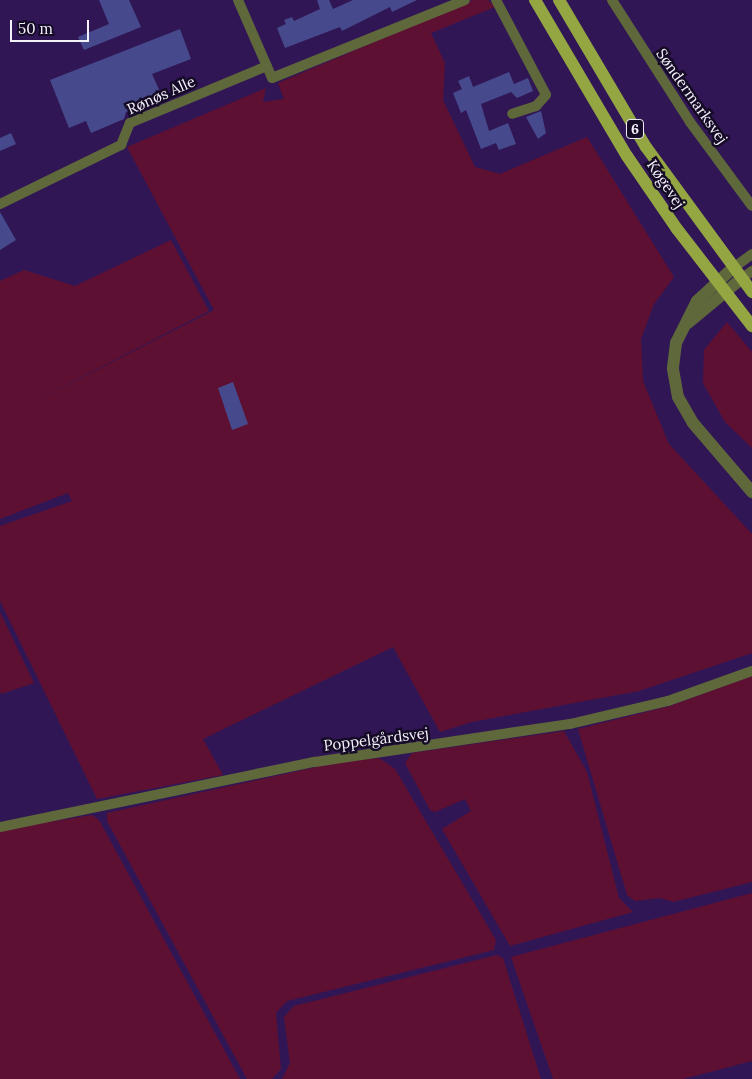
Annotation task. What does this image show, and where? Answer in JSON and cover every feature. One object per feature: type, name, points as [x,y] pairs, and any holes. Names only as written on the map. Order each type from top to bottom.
[{"type":"main road","name":"Køgevej","points":[[535,0],[627,156],[724,291],[752,326]]},
{"type":"main road","name":"Køgevej","points":[[559,0],[646,147],[752,292]]},
{"type":"street","points":[[238,0],[272,78],[465,0]]},
{"type":"street","points":[[496,0],[546,95],[536,106],[512,114]]},
{"type":"street","name":"Søndermarksvej","points":[[612,0],[690,122],[752,206]]},
{"type":"street","name":"Rønøs Alle","points":[[0,204],[121,145],[130,124],[267,66]]},
{"type":"street","points":[[752,254],[716,280],[697,301],[681,330],[673,356],[678,397],[693,423],[752,492]]},
{"type":"street","points":[[681,330],[724,291],[752,271]]},
{"type":"street","name":"Poppelgårdsvej","points":[[0,827],[315,762],[570,724],[668,701],[752,671]]},
{"type":"shaded area","points":[[473,0],[488,0],[495,7],[431,33],[445,63],[443,100],[475,167],[500,174],[587,137],[674,277],[654,304],[641,339],[643,381],[669,444],[752,534],[752,653],[639,691],[472,722],[440,732],[393,647],[203,739],[223,775],[97,799],[0,601],[0,526],[72,501],[68,493],[0,519],[0,281],[24,270],[75,286],[171,240],[209,311],[22,408],[214,310],[127,147],[266,88],[263,102],[284,99],[278,83]]},
{"type":"shaded area","points":[[727,322],[752,352],[752,448],[725,422],[703,383],[704,350]]},
{"type":"shaded area","points":[[0,612],[34,683],[1,694],[0,691]]},
{"type":"shaded area","points":[[752,676],[752,882],[673,902],[660,898],[635,901],[627,895],[578,729],[670,706]]},
{"type":"shaded area","points":[[564,731],[587,772],[619,898],[633,912],[510,946],[442,829],[471,811],[465,799],[435,812],[430,810],[405,763],[412,753]]},
{"type":"shaded area","points":[[379,758],[395,769],[496,940],[494,950],[287,1001],[276,1013],[281,1069],[272,1079],[247,1079],[107,821],[107,813],[339,762]]},
{"type":"shaded area","points":[[92,815],[99,820],[240,1079],[0,1079],[0,830]]},
{"type":"shaded area","points":[[752,893],[752,1061],[683,1079],[553,1079],[511,957]]},
{"type":"shaded area","points":[[497,955],[503,958],[541,1079],[282,1079],[290,1063],[284,1017],[294,1006]]},
{"type":"building","points":[[99,0],[129,0],[141,27],[84,50],[78,37],[109,24]]},
{"type":"building","points":[[317,0],[329,0],[333,9],[353,0],[417,0],[392,12],[390,7],[342,31],[340,27],[285,48],[277,28],[286,24],[284,20],[292,17],[294,21],[320,9]]},
{"type":"building","points":[[180,29],[191,59],[152,74],[160,92],[147,97],[149,103],[126,112],[124,119],[91,133],[86,121],[69,128],[50,80]]},
{"type":"building","points":[[509,72],[514,84],[528,78],[533,91],[517,98],[511,92],[481,104],[489,131],[508,123],[516,144],[499,150],[496,143],[481,149],[466,110],[461,113],[453,93],[462,89],[458,81],[469,76],[473,87]]},
{"type":"building","points":[[541,111],[546,133],[538,139],[526,117]]},
{"type":"building","points":[[11,133],[16,144],[0,151],[0,138]]},
{"type":"building","points":[[0,212],[16,240],[0,250]]},
{"type":"building","points":[[233,382],[248,424],[232,430],[218,388]]}]
